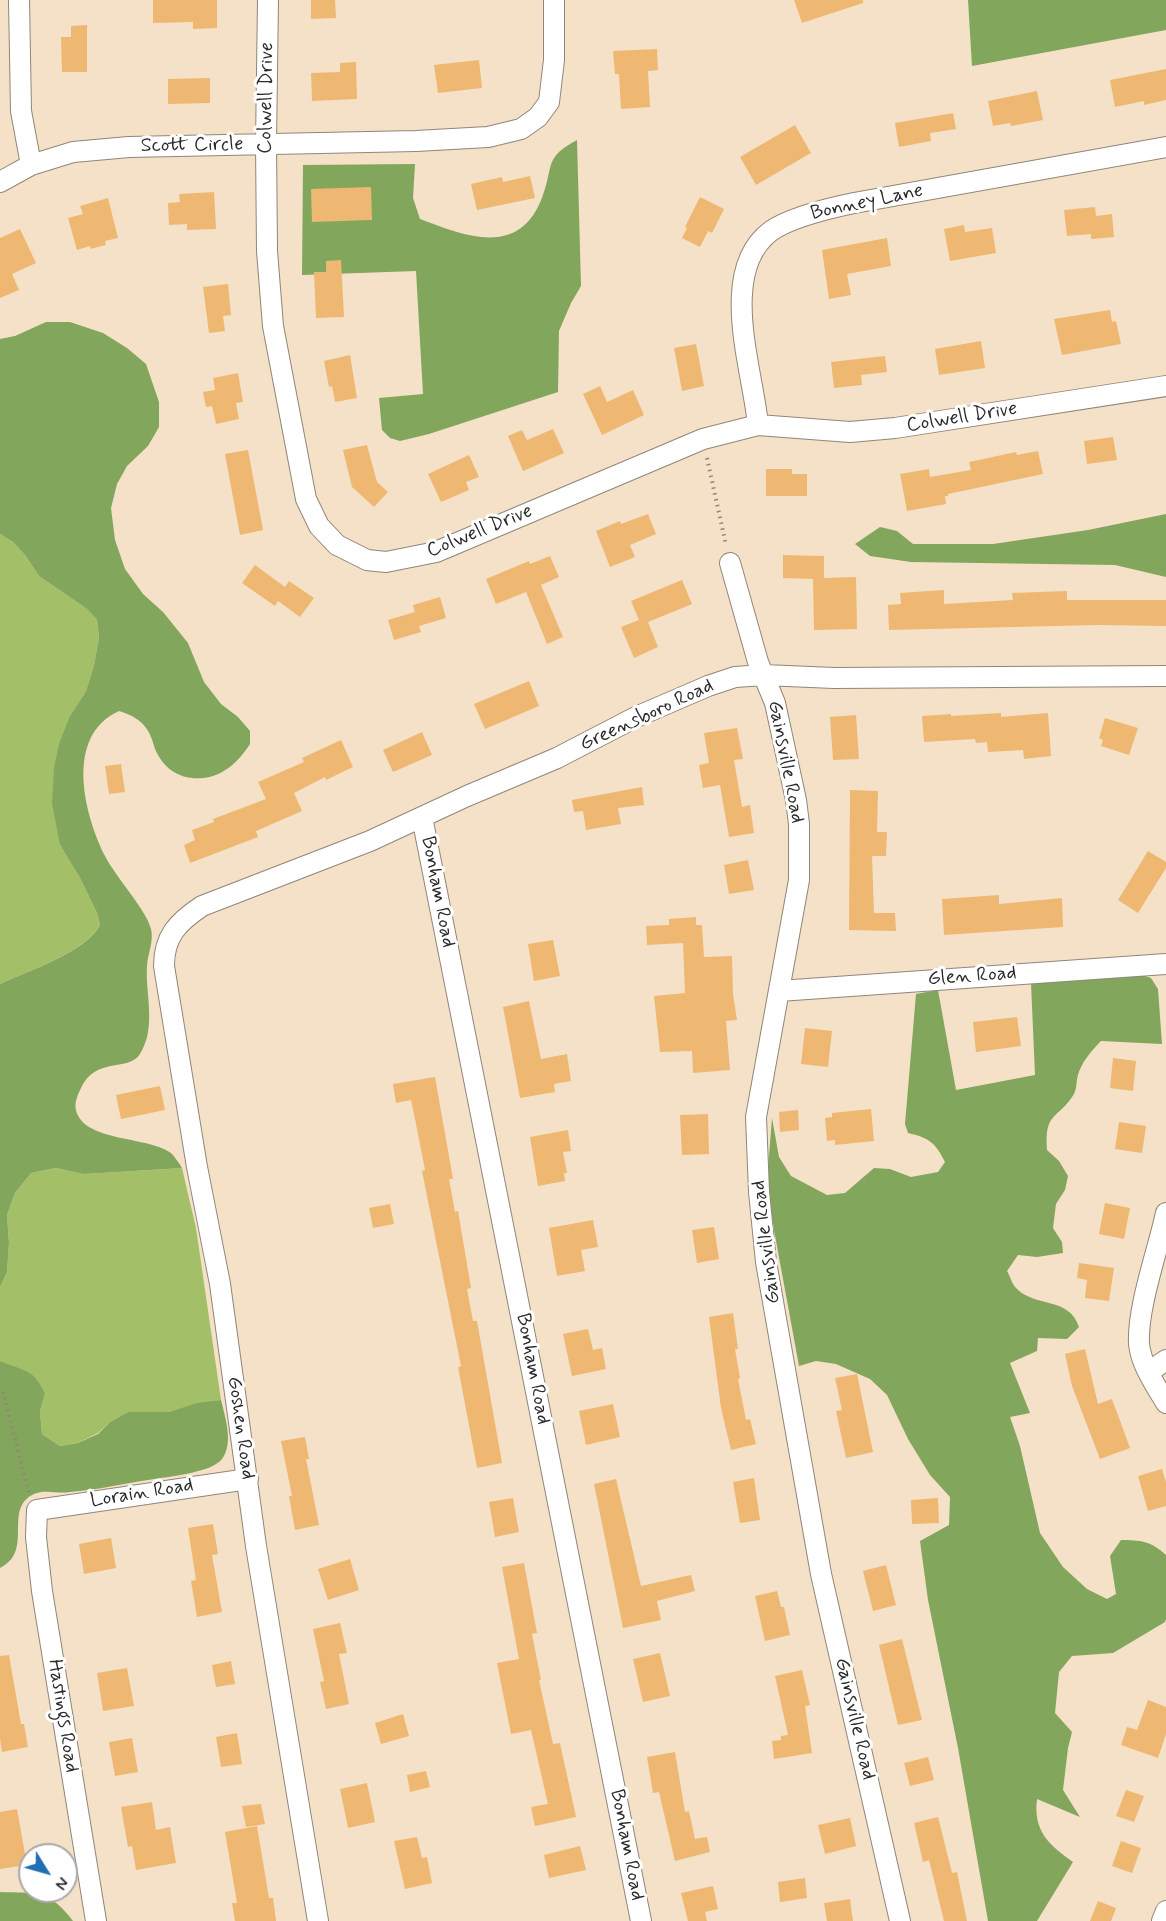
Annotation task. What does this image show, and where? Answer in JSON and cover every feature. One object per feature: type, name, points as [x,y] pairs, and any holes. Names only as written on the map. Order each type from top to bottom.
[{"type":"street","points":[[19,0],[21,111],[32,165]]},
{"type":"street","name":"Colwell Drive","points":[[268,0],[267,251],[273,326],[306,499],[319,526],[337,545],[367,560],[386,562],[436,552],[703,439],[758,425],[850,432],[895,428],[1166,386]]},
{"type":"street","name":"Scott Circle","points":[[0,182],[32,165],[73,152],[129,147],[416,141],[488,137],[521,129],[538,117],[549,102],[554,60],[554,0]]},
{"type":"street","name":"Bonney Lane","points":[[758,425],[741,295],[747,264],[758,244],[772,230],[817,211],[854,203],[1166,147]]},
{"type":"street","name":"Gainsville Road","points":[[730,563],[753,646],[775,703],[799,824],[799,879],[756,1117],[759,1192],[766,1262],[821,1574],[900,1921]]},
{"type":"street","name":"Greensboro Road","points":[[170,936],[184,920],[202,906],[326,859],[557,758],[620,724],[708,686],[735,677],[764,675],[834,678],[1166,676]]},
{"type":"street","name":"Bonham Road","points":[[422,817],[641,1921]]},
{"type":"street","name":"Goshen Road","points":[[170,936],[166,946],[164,966],[197,1167],[220,1284],[258,1557],[318,1921]]},
{"type":"street","name":"Glen Road","points":[[779,991],[1166,964]]},
{"type":"street","points":[[1166,1213],[1142,1309],[1139,1345],[1149,1372],[1166,1403]]},
{"type":"street","points":[[1149,1372],[1166,1360]]},
{"type":"street","name":"Lorain Road","points":[[37,1510],[248,1479]]},
{"type":"street","name":"Hastings Road","points":[[37,1510],[36,1537],[42,1591],[96,1921]]},
{"type":"street","points":[[1162,1921],[1166,1911]]},
{"type":"path","points":[[703,439],[730,563]]},
{"type":"path","points":[[3,1392],[28,1490],[37,1510]]},
{"type":"green space","points":[[968,0],[1166,0],[1166,30],[972,66]]},
{"type":"green space","points":[[577,140],[581,286],[559,331],[558,392],[429,434],[400,441],[390,438],[382,430],[379,398],[423,394],[416,271],[302,275],[303,165],[415,164],[413,198],[420,219],[456,232],[491,237],[507,235],[521,228],[533,215],[543,195],[555,157]]},
{"type":"green space","points":[[46,322],[70,322],[103,333],[127,348],[146,364],[159,402],[159,427],[148,446],[127,466],[117,484],[111,508],[115,540],[125,569],[143,594],[163,612],[188,643],[204,682],[221,704],[238,717],[250,731],[250,744],[236,762],[224,771],[211,777],[195,778],[181,775],[168,768],[155,749],[144,725],[127,714],[119,711],[102,723],[91,738],[85,757],[84,777],[86,798],[97,839],[105,856],[144,913],[152,933],[147,965],[149,1022],[145,1044],[140,1054],[128,1062],[103,1068],[87,1078],[78,1096],[76,1110],[81,1120],[91,1128],[161,1148],[171,1153],[182,1168],[84,1174],[56,1168],[31,1173],[15,1193],[7,1215],[9,1243],[7,1272],[0,1287],[0,984],[70,952],[93,935],[100,925],[97,913],[80,878],[60,845],[52,803],[54,768],[59,744],[70,716],[86,691],[94,665],[99,638],[97,619],[87,609],[39,576],[13,542],[0,534],[0,339],[15,336]]},
{"type":"green space","points":[[1166,514],[1166,577],[1115,565],[911,562],[870,556],[855,544],[880,527],[897,531],[913,544],[993,544],[1088,530]]},
{"type":"green space","points":[[0,534],[13,542],[39,576],[97,618],[99,638],[94,665],[86,691],[70,716],[60,845],[80,878],[97,913],[100,925],[93,935],[69,952],[0,984]]},
{"type":"green space","points":[[1142,975],[1151,978],[1158,989],[1162,1044],[1101,1041],[1082,1066],[1074,1094],[1053,1117],[1048,1128],[1047,1150],[1059,1161],[1068,1176],[1065,1190],[1056,1204],[1053,1228],[1062,1242],[1063,1253],[1037,1257],[1018,1255],[1007,1271],[1015,1286],[1024,1294],[1060,1306],[1074,1317],[1079,1327],[1067,1339],[1038,1338],[1037,1351],[1010,1363],[1030,1413],[1010,1417],[1020,1446],[1040,1533],[1063,1567],[1087,1589],[1107,1599],[1116,1594],[1110,1556],[1121,1540],[1150,1544],[1166,1555],[1166,1619],[1165,1622],[1113,1653],[1072,1656],[1059,1672],[1055,1713],[1072,1732],[1063,1790],[1080,1817],[1037,1799],[1036,1810],[1044,1836],[1073,1862],[1037,1921],[988,1921],[958,1748],[928,1600],[920,1541],[949,1525],[950,1497],[930,1475],[908,1439],[887,1395],[870,1379],[836,1364],[816,1361],[799,1366],[767,1181],[772,1118],[779,1157],[791,1176],[827,1195],[845,1193],[874,1168],[890,1169],[911,1177],[938,1172],[945,1162],[938,1150],[926,1139],[908,1133],[905,1124],[916,994],[938,990],[956,1090],[1035,1075],[1031,983]]},
{"type":"green space","points":[[56,1168],[85,1174],[182,1168],[196,1228],[221,1400],[169,1412],[128,1412],[110,1422],[98,1433],[78,1443],[60,1446],[42,1434],[40,1411],[45,1394],[0,1361],[0,1287],[7,1272],[9,1243],[7,1215],[15,1193],[31,1173]]},
{"type":"green space","points":[[0,1361],[27,1372],[41,1385],[45,1394],[40,1411],[42,1434],[60,1446],[78,1443],[98,1434],[110,1422],[128,1412],[169,1412],[197,1403],[221,1400],[228,1430],[226,1453],[214,1465],[186,1474],[90,1490],[34,1494],[25,1501],[20,1510],[16,1551],[10,1561],[0,1568]]},
{"type":"green space","points":[[0,1892],[18,1893],[18,1903],[56,1903],[73,1921],[0,1921]]},
{"type":"building","points":[[153,0],[217,0],[217,28],[193,29],[193,22],[153,23]]},
{"type":"building","points":[[311,0],[335,0],[336,18],[311,19]]},
{"type":"building","points":[[794,0],[863,0],[863,3],[802,23]]},
{"type":"building","points":[[87,25],[87,72],[62,72],[61,37],[71,37],[71,26]]},
{"type":"building","points":[[657,49],[658,70],[648,71],[650,107],[621,109],[619,74],[615,74],[613,51]]},
{"type":"building","points":[[479,60],[482,88],[438,93],[434,65]]},
{"type":"building","points":[[356,62],[357,99],[312,101],[311,73],[340,72],[340,63]]},
{"type":"building","points":[[1166,69],[1166,100],[1144,105],[1144,101],[1115,107],[1110,80]]},
{"type":"building","points":[[210,78],[210,103],[168,104],[168,79]]},
{"type":"building","points":[[1037,91],[1043,120],[1011,126],[1010,123],[993,126],[988,101]]},
{"type":"building","points":[[953,113],[956,129],[930,133],[931,141],[899,147],[895,123]]},
{"type":"building","points":[[795,125],[811,153],[756,185],[740,157]]},
{"type":"building","points":[[530,176],[535,198],[477,210],[471,184],[502,177],[503,182]]},
{"type":"building","points":[[371,187],[372,220],[312,222],[311,189]]},
{"type":"building","points":[[214,192],[216,229],[187,230],[187,224],[169,225],[168,203],[180,202],[179,194]]},
{"type":"building","points":[[700,197],[724,209],[712,233],[708,231],[700,247],[682,238]]},
{"type":"building","points":[[108,198],[118,238],[105,241],[106,245],[77,250],[68,218],[83,214],[80,206]]},
{"type":"building","points":[[1095,207],[1096,216],[1112,214],[1114,237],[1091,239],[1091,234],[1067,236],[1064,210]]},
{"type":"building","points":[[964,225],[965,232],[992,228],[996,253],[950,261],[944,229]]},
{"type":"building","points":[[20,229],[36,263],[12,274],[19,290],[0,298],[0,238]]},
{"type":"building","points":[[887,238],[891,266],[847,274],[851,295],[829,299],[822,250]]},
{"type":"building","points":[[341,260],[344,317],[316,318],[314,272],[326,272],[326,261]]},
{"type":"building","points":[[228,284],[231,315],[223,316],[225,331],[209,333],[203,287]]},
{"type":"building","points":[[1110,310],[1112,322],[1116,321],[1121,344],[1062,355],[1054,319]]},
{"type":"building","points":[[981,341],[985,368],[939,375],[935,349]]},
{"type":"building","points":[[696,344],[704,386],[682,391],[674,348]]},
{"type":"building","points":[[350,355],[357,398],[335,402],[332,386],[329,387],[324,361]]},
{"type":"building","points":[[885,356],[887,372],[861,375],[862,385],[834,388],[831,362]]},
{"type":"building","points":[[238,373],[243,402],[236,403],[239,419],[216,424],[212,406],[206,407],[203,392],[215,390],[213,378]]},
{"type":"building","points":[[600,386],[607,402],[633,390],[644,415],[602,435],[583,394]]},
{"type":"building","points":[[553,429],[564,453],[523,471],[508,436],[522,430],[527,440]]},
{"type":"building","points":[[1113,437],[1117,460],[1087,464],[1084,441]]},
{"type":"building","points":[[367,445],[377,482],[388,492],[374,507],[352,487],[343,450]]},
{"type":"building","points":[[248,450],[263,530],[240,535],[225,454]]},
{"type":"building","points":[[1038,451],[1043,474],[948,494],[945,496],[946,504],[907,511],[900,474],[929,469],[930,477],[971,470],[969,462],[1016,452],[1017,455]]},
{"type":"building","points":[[469,455],[479,477],[466,482],[469,490],[441,502],[428,474]]},
{"type":"building","points":[[766,469],[792,469],[792,474],[807,474],[807,496],[766,496]]},
{"type":"building","points":[[648,514],[656,534],[630,545],[635,557],[610,567],[596,531],[620,521],[621,524]]},
{"type":"building","points":[[783,555],[824,556],[824,578],[856,577],[857,629],[814,630],[813,579],[783,578]]},
{"type":"building","points":[[550,556],[559,577],[541,585],[563,637],[547,644],[526,592],[496,604],[486,579],[529,561],[530,564]]},
{"type":"building","points":[[255,565],[285,587],[289,581],[314,598],[300,617],[278,601],[275,606],[242,583]]},
{"type":"building","points":[[682,580],[692,604],[648,622],[658,647],[634,658],[621,627],[639,620],[631,601]]},
{"type":"building","points":[[944,590],[944,604],[1013,600],[1012,593],[1067,591],[1067,600],[1166,600],[1166,626],[1097,625],[889,630],[888,605],[901,604],[900,593]]},
{"type":"building","points":[[440,597],[446,618],[419,626],[421,632],[394,640],[388,620],[415,612],[413,605]]},
{"type":"building","points":[[529,681],[539,706],[485,729],[474,704]]},
{"type":"building","points":[[1001,713],[1001,717],[1048,713],[1051,756],[1024,759],[1023,750],[988,752],[987,742],[976,743],[975,739],[924,742],[922,716]]},
{"type":"building","points":[[856,715],[859,759],[833,760],[830,717]]},
{"type":"building","points":[[1105,718],[1138,728],[1129,755],[1101,746],[1103,740],[1099,738]]},
{"type":"building","points":[[737,728],[743,759],[734,760],[742,807],[750,805],[754,833],[729,837],[720,785],[703,788],[699,765],[709,763],[704,733]]},
{"type":"building","points":[[422,732],[432,755],[393,772],[383,750]]},
{"type":"building","points":[[341,740],[353,767],[326,780],[325,777],[294,793],[302,811],[256,831],[258,837],[190,863],[184,845],[195,840],[192,830],[214,822],[213,819],[266,799],[258,782],[304,762],[302,758]]},
{"type":"building","points":[[121,764],[125,792],[109,794],[105,766]]},
{"type":"building","points":[[642,787],[644,805],[618,808],[621,824],[586,830],[583,811],[574,812],[572,800]]},
{"type":"building","points":[[850,790],[878,791],[877,832],[887,832],[886,856],[872,856],[874,913],[895,913],[896,931],[849,930]]},
{"type":"building","points":[[1148,851],[1166,862],[1166,868],[1138,913],[1118,900]]},
{"type":"building","points":[[748,860],[754,890],[729,894],[724,865]]},
{"type":"building","points":[[999,895],[999,904],[1062,898],[1063,927],[944,935],[942,899]]},
{"type":"building","points":[[696,917],[696,925],[702,925],[704,957],[732,956],[733,994],[737,1020],[726,1021],[730,1070],[693,1073],[692,1051],[660,1052],[654,996],[685,993],[683,943],[647,945],[646,926],[669,925],[669,919]]},
{"type":"building","points":[[553,940],[560,976],[534,981],[528,944]]},
{"type":"building","points":[[529,1001],[541,1059],[567,1054],[571,1081],[554,1084],[555,1092],[520,1098],[503,1007]]},
{"type":"building","points":[[1017,1017],[1021,1046],[976,1052],[973,1022]]},
{"type":"building","points":[[805,1028],[832,1031],[828,1067],[801,1064]]},
{"type":"building","points":[[1113,1058],[1136,1061],[1133,1091],[1110,1088]]},
{"type":"building","points":[[435,1077],[453,1179],[449,1179],[455,1212],[458,1211],[471,1288],[467,1289],[473,1321],[477,1321],[502,1463],[477,1468],[458,1367],[461,1366],[422,1171],[425,1170],[411,1100],[396,1103],[393,1084]]},
{"type":"building","points":[[160,1086],[165,1110],[121,1119],[116,1095]]},
{"type":"building","points":[[871,1109],[874,1141],[835,1145],[835,1140],[827,1141],[825,1118],[832,1117],[832,1113]]},
{"type":"building","points":[[798,1110],[799,1130],[780,1132],[779,1112]]},
{"type":"building","points":[[708,1114],[709,1154],[682,1155],[680,1115]]},
{"type":"building","points":[[1119,1122],[1146,1126],[1142,1153],[1115,1149]]},
{"type":"building","points":[[568,1130],[571,1151],[563,1152],[567,1173],[564,1173],[565,1181],[538,1186],[530,1137]]},
{"type":"building","points":[[1105,1203],[1130,1208],[1124,1239],[1099,1234]]},
{"type":"building","points":[[390,1204],[394,1224],[373,1228],[369,1208]]},
{"type":"building","points":[[593,1220],[598,1247],[581,1250],[585,1271],[557,1276],[549,1228]]},
{"type":"building","points":[[714,1227],[719,1259],[697,1263],[692,1230]]},
{"type":"building","points":[[1079,1263],[1114,1268],[1109,1301],[1085,1298],[1087,1280],[1077,1278]]},
{"type":"building","points":[[733,1313],[738,1349],[735,1349],[740,1378],[738,1379],[746,1420],[750,1419],[756,1444],[731,1450],[721,1408],[709,1317]]},
{"type":"building","points":[[588,1329],[593,1350],[602,1348],[606,1369],[572,1376],[563,1334]]},
{"type":"building","points":[[1085,1349],[1098,1404],[1112,1399],[1130,1448],[1100,1459],[1072,1386],[1065,1354]]},
{"type":"building","points":[[857,1374],[873,1452],[846,1458],[836,1411],[842,1410],[835,1378]]},
{"type":"building","points":[[613,1404],[620,1437],[586,1445],[579,1411]]},
{"type":"building","points":[[305,1437],[309,1459],[306,1459],[319,1525],[295,1530],[289,1496],[292,1496],[281,1441]]},
{"type":"building","points":[[1162,1469],[1166,1482],[1166,1506],[1148,1511],[1138,1476]]},
{"type":"building","points":[[754,1478],[760,1520],[740,1523],[733,1482]]},
{"type":"building","points":[[616,1479],[641,1586],[691,1575],[695,1591],[657,1601],[661,1620],[623,1628],[594,1484]]},
{"type":"building","points":[[513,1498],[519,1532],[495,1537],[489,1502]]},
{"type":"building","points":[[938,1498],[939,1523],[912,1524],[911,1500]]},
{"type":"building","points":[[213,1524],[218,1554],[212,1555],[222,1612],[197,1617],[191,1581],[196,1580],[188,1528]]},
{"type":"building","points":[[111,1538],[116,1568],[84,1574],[79,1544]]},
{"type":"building","points":[[350,1559],[359,1590],[328,1600],[318,1569]]},
{"type":"building","points":[[524,1563],[537,1633],[532,1634],[541,1680],[539,1680],[553,1744],[560,1743],[576,1817],[535,1826],[531,1807],[548,1804],[531,1730],[511,1734],[497,1663],[519,1659],[502,1567]]},
{"type":"building","points":[[886,1565],[896,1605],[873,1611],[863,1571]]},
{"type":"building","points":[[777,1591],[781,1607],[784,1607],[790,1635],[765,1641],[755,1596]]},
{"type":"building","points":[[340,1623],[347,1653],[339,1654],[349,1704],[326,1709],[320,1682],[324,1681],[313,1629]]},
{"type":"building","points":[[902,1639],[922,1720],[898,1725],[879,1645]]},
{"type":"building","points":[[660,1653],[670,1696],[643,1702],[633,1659]]},
{"type":"building","points":[[9,1655],[21,1724],[24,1724],[28,1747],[2,1752],[0,1656]]},
{"type":"building","points":[[231,1661],[235,1684],[216,1687],[212,1665]]},
{"type":"building","points":[[127,1668],[134,1706],[103,1711],[97,1673]]},
{"type":"building","points":[[802,1670],[810,1705],[805,1706],[812,1753],[774,1759],[772,1741],[781,1740],[781,1736],[788,1735],[775,1676]]},
{"type":"building","points":[[1148,1700],[1166,1707],[1166,1734],[1158,1758],[1121,1745],[1127,1727],[1137,1730]]},
{"type":"building","points":[[403,1714],[409,1736],[381,1744],[375,1723]]},
{"type":"building","points":[[237,1733],[242,1764],[221,1767],[216,1737]]},
{"type":"building","points":[[132,1738],[138,1772],[115,1776],[109,1742]]},
{"type":"building","points":[[675,1752],[685,1812],[689,1811],[695,1839],[707,1837],[710,1852],[675,1861],[659,1792],[653,1793],[647,1757]]},
{"type":"building","points":[[928,1757],[934,1780],[910,1786],[904,1763]]},
{"type":"building","points":[[426,1771],[430,1787],[410,1792],[407,1775]]},
{"type":"building","points":[[367,1783],[375,1822],[348,1828],[340,1789]]},
{"type":"building","points":[[1126,1790],[1144,1796],[1134,1822],[1116,1816]]},
{"type":"building","points":[[152,1802],[156,1830],[170,1827],[176,1863],[136,1870],[132,1846],[128,1847],[121,1807]]},
{"type":"building","points":[[261,1804],[265,1824],[246,1827],[242,1806]]},
{"type":"building","points":[[17,1809],[23,1843],[18,1843],[18,1866],[0,1869],[0,1812]]},
{"type":"building","points":[[938,1817],[952,1873],[957,1872],[967,1921],[944,1921],[929,1860],[923,1862],[914,1823]]},
{"type":"building","points":[[850,1818],[856,1846],[825,1854],[818,1825]]},
{"type":"building","points":[[257,1826],[269,1898],[273,1898],[276,1921],[235,1921],[232,1903],[237,1903],[225,1832]]},
{"type":"building","points":[[417,1837],[422,1858],[427,1857],[432,1883],[405,1889],[394,1841]]},
{"type":"building","points":[[1121,1841],[1141,1848],[1132,1873],[1112,1866]]},
{"type":"building","points":[[580,1846],[586,1870],[549,1878],[544,1855]]},
{"type":"building","points":[[805,1878],[807,1898],[780,1902],[778,1882]]},
{"type":"building","points":[[713,1886],[718,1909],[705,1912],[707,1921],[688,1921],[681,1893]]},
{"type":"building","points":[[850,1899],[853,1921],[827,1921],[824,1903]]},
{"type":"building","points":[[1098,1901],[1116,1908],[1111,1921],[1090,1921]]}]
